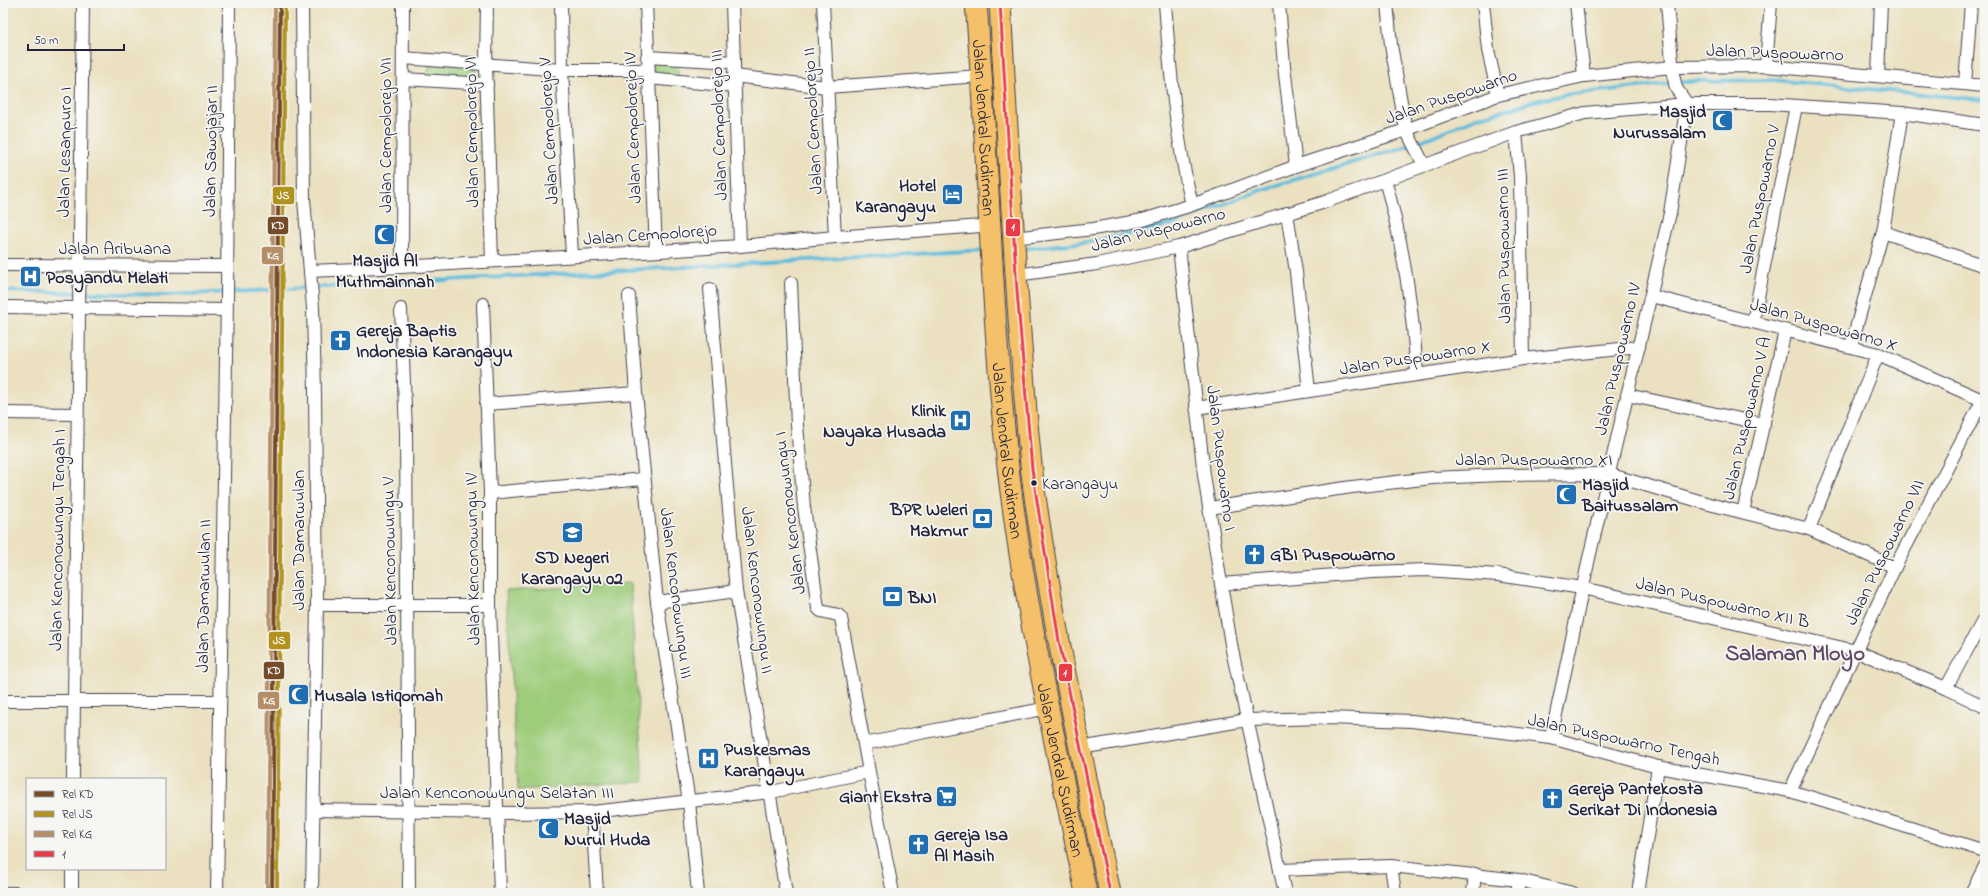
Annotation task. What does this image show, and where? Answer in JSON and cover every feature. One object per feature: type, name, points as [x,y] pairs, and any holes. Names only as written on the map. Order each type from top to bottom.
[{"type":"highway","name":"Jalan Jendral Sudirman","points":[[976,3],[990,227],[990,264],[1001,405],[1010,479],[1026,592],[1086,893]]},
{"type":"highway","name":"Jalan Jendral Sudirman","points":[[1000,3],[1015,272],[1034,488],[1050,595],[1110,893]]},
{"type":"street","name":"Jalan Lesanpuro I","points":[[78,305],[81,266],[83,3]]},
{"type":"street","name":"Jalan Sawojajar II","points":[[226,304],[229,3]]},
{"type":"street","name":"Jalan Damarwulan","points":[[302,3],[301,69],[304,199],[313,308],[315,392],[317,605],[312,893]]},
{"type":"street","name":"Jalan Cempolorejo VII","points":[[402,267],[404,58],[403,3]]},
{"type":"street","name":"Jalan Cempolorejo VI","points":[[487,3],[486,65],[492,261]]},
{"type":"street","name":"Jalan Cempolorejo V","points":[[561,3],[562,70],[572,256]]},
{"type":"street","name":"Jalan Cempolorejo IV","points":[[646,3],[656,251]]},
{"type":"street","name":"Jalan Cempolorejo III","points":[[732,3],[740,246]]},
{"type":"street","name":"Jalan Cempolorejo II","points":[[823,3],[835,237]]},
{"type":"street","points":[[1165,3],[1171,78],[1185,176],[1192,205]]},
{"type":"street","points":[[1279,3],[1284,66],[1296,166]]},
{"type":"street","points":[[1387,3],[1391,45],[1408,135],[1424,165]]},
{"type":"street","points":[[1483,3],[1488,50],[1498,95]]},
{"type":"street","points":[[1576,3],[1584,76]]},
{"type":"street","points":[[1667,3],[1672,71],[1676,88],[1687,104]]},
{"type":"street","points":[[1766,66],[1771,3]]},
{"type":"street","points":[[1878,76],[1881,3]]},
{"type":"street","points":[[1965,84],[1971,3]]},
{"type":"street","points":[[647,57],[734,62]]},
{"type":"street","points":[[404,58],[486,65],[648,74],[827,87],[980,76]]},
{"type":"street","points":[[457,82],[458,63]]},
{"type":"street","name":"Jalan Puspowarno","points":[[1013,240],[1093,229],[1143,220],[1192,205],[1296,166],[1408,135],[1498,95],[1584,76],[1766,66],[1985,86]]},
{"type":"street","points":[[403,79],[487,84]]},
{"type":"street","name":"Jalan Puspowarno","points":[[1015,272],[1097,264],[1179,247],[1287,212],[1325,202],[1516,132],[1585,113],[1687,104],[1796,106],[1902,113],[1985,125]]},
{"type":"street","name":"Jalan Puspowarno IV","points":[[1551,738],[1582,588],[1670,213],[1687,104]]},
{"type":"street","name":"Jalan Puspowarno V","points":[[1753,322],[1796,106]]},
{"type":"street","points":[[1851,346],[1884,232],[1902,113]]},
{"type":"street","name":"Jalan Puspowarno III","points":[[1516,132],[1520,176],[1523,359]]},
{"type":"street","points":[[1384,180],[1392,204],[1405,266],[1417,375]]},
{"type":"street","points":[[1287,212],[1296,272],[1309,391]]},
{"type":"street","name":"Jalan Cempolorejo","points":[[310,274],[740,246],[835,237],[980,226],[990,227]]},
{"type":"street","points":[[1884,232],[1985,266]]},
{"type":"street","name":"Jalan Puspowarno I","points":[[1179,247],[1196,408],[1221,584],[1232,650],[1286,893]]},
{"type":"street","name":"Jalan Aribuana","points":[[3,265],[227,266]]},
{"type":"street","name":"Jalan Kenconowungu I","points":[[791,283],[797,425],[804,507],[818,608],[820,611],[838,615],[841,618],[864,744]]},
{"type":"street","name":"Jalan Kenconowungu II","points":[[710,289],[736,591],[771,792],[786,893]]},
{"type":"street","name":"Jalan Kenconowungu III","points":[[629,296],[636,393],[657,602],[689,802],[698,893]]},
{"type":"street","name":"Jalan Puspowarno X","points":[[1651,296],[1878,354],[1984,398]]},
{"type":"street","points":[[3,306],[226,304]]},
{"type":"street","name":"Jalan Damarwulan II","points":[[217,893],[226,304]]},
{"type":"street","name":"Jalan Kenconowungu IV","points":[[482,304],[490,493],[490,605],[496,813]]},
{"type":"street","name":"Jalan Kenconowungu Tengah I","points":[[73,778],[78,305]]},
{"type":"street","name":"Jalan Kenconowungu V","points":[[401,309],[406,432],[409,893]]},
{"type":"street","name":"Jalan Puspowarno V A","points":[[1743,512],[1785,331]]},
{"type":"street","name":"Jalan Puspowarno X","points":[[1196,408],[1523,359],[1639,346]]},
{"type":"street","points":[[1809,529],[1878,354]]},
{"type":"street","points":[[486,404],[636,393]]},
{"type":"street","points":[[1627,395],[1764,424]]},
{"type":"street","name":"Jalan Puspowarno VII","points":[[1790,791],[1895,566],[1984,398]]},
{"type":"street","points":[[3,413],[77,414]]},
{"type":"street","name":"Jalan Puspowarno XI","points":[[1209,508],[1352,487],[1432,478],[1502,475],[1608,474],[1809,529],[1895,566]]},
{"type":"street","points":[[490,493],[644,479]]},
{"type":"street","name":"Jalan Puspowarno XII B","points":[[1221,584],[1373,572],[1425,570],[1498,574],[1582,588],[1856,651],[1946,688],[1985,707]]},
{"type":"street","points":[[657,602],[736,591]]},
{"type":"street","points":[[317,605],[490,605]]},
{"type":"street","points":[[1946,688],[1985,617]]},
{"type":"street","points":[[3,701],[220,701]]},
{"type":"street","points":[[893,893],[864,744],[1048,708]]},
{"type":"street","name":"Jalan Puspowarno Tengah","points":[[1080,748],[1247,720],[1328,718],[1412,721],[1551,738],[1658,767],[1790,791],[1985,851]]},
{"type":"street","points":[[1638,893],[1658,767]]},
{"type":"street","name":"Jalan Kenconowungu Selatan III","points":[[314,810],[496,813],[592,812],[771,792],[869,772]]},
{"type":"street","points":[[592,812],[597,893]]},
{"type":"street","points":[[496,813],[500,893]]},
{"type":"street","points":[[1280,870],[1391,866],[1519,880],[1573,893]]},
{"type":"street","points":[[1391,866],[1395,893]]},
{"type":"street","points":[[1971,893],[1985,866]]},
{"type":"street","points":[[72,870],[72,893]]},
{"type":"street","points":[[1473,893],[1475,874]]},
{"type":"street","points":[[1518,893],[1519,880]]},
{"type":"street","points":[[3,893],[16,893]]},
{"type":"green space","points":[[652,60],[679,62],[678,76],[652,75]]},
{"type":"green space","points":[[429,63],[475,65],[475,79],[428,76]]},
{"type":"green space","points":[[630,583],[643,782],[518,790],[506,591]]},
{"type":"waterway","points":[[1021,249],[1089,242],[1172,224],[1264,189],[1411,145],[1479,117],[1511,109],[1533,101],[1571,94],[1695,81],[1773,80],[1985,100]]},
{"type":"waterway","points":[[3,291],[168,295],[986,250]]},
{"type":"rail line","name":"KG","points":[[267,893],[275,3]]},
{"type":"rail line","name":"KD","points":[[272,893],[280,3]]},
{"type":"rail line","name":"JS","points":[[277,893],[285,3]]},
{"type":"transit line","name":"1","points":[[1000,3],[1017,291],[1032,469],[1059,641],[1110,893]]},
{"type":"place","name":"Masjid Nurussalam","points":[[1722,121]]},
{"type":"place","name":"Hotel Karangayu","points":[[952,195]]},
{"type":"place","name":"Masjid Al Muthmainnah","points":[[385,235]]},
{"type":"place","name":"Posyandu Melati","points":[[31,277]]},
{"type":"place","name":"Gereja Baptis Indonesia Karangayu","points":[[340,340]]},
{"type":"place","name":"Klinik Nayaka Husada","points":[[961,420]]},
{"type":"place","name":"Karangayu","points":[[1034,483]]},
{"type":"place","name":"Masjid Baitussalam","points":[[1566,494]]},
{"type":"place","name":"BPR Weleri Makmur","points":[[983,519]]},
{"type":"place","name":"SD Negeri Karangayu 02","points":[[572,532]]},
{"type":"place","name":"GBI Puspowarno","points":[[1255,554]]},
{"type":"place","name":"BNI","points":[[892,597]]},
{"type":"place","name":"Musala Istiqomah","points":[[299,695]]},
{"type":"place","name":"Puskesmas Karangayu","points":[[708,759]]},
{"type":"place","name":"Giant Ekstra","points":[[947,796]]},
{"type":"place","name":"Gereja Pantekosta Serikat Di Indonesia","points":[[1552,798]]},
{"type":"place","name":"Masjid Nurul Huda","points":[[549,828]]},
{"type":"place","name":"Gereja Isa Al Masih","points":[[919,844]]},
{"type":"district","name":"Salaman Mloyo","points":[[1795,652]]}]
